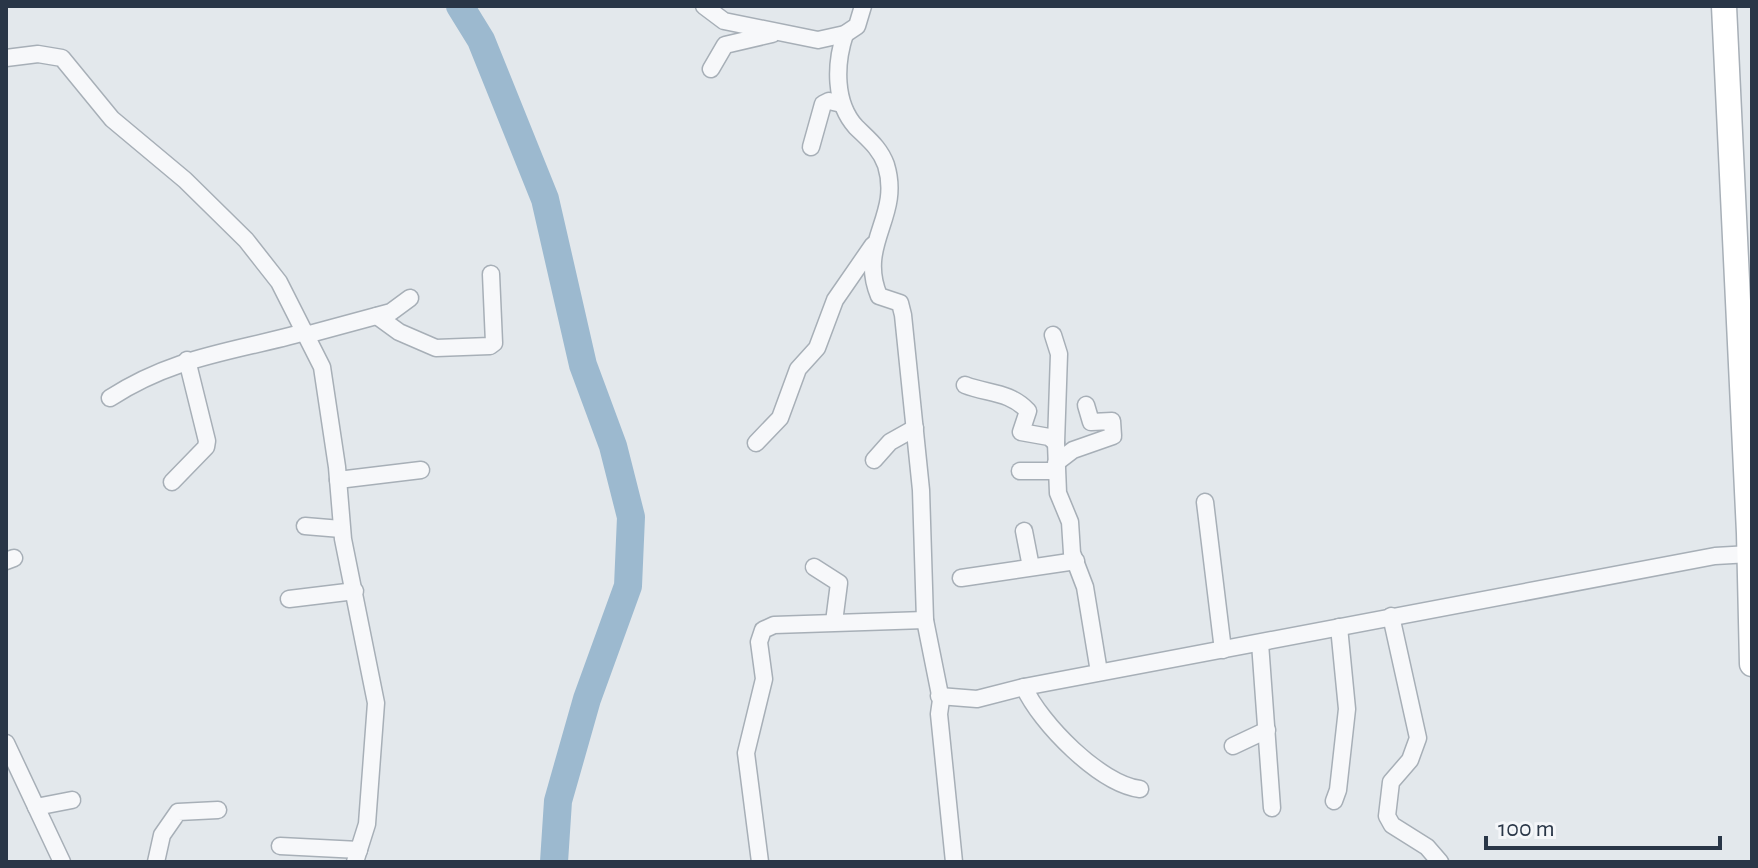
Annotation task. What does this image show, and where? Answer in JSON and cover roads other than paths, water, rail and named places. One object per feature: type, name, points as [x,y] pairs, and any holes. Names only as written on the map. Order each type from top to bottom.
[{"type":"street","points":[[704,6],[724,21],[774,33],[806,35],[818,40],[845,34],[857,26],[863,6]]},
{"type":"street","points":[[1724,6],[1750,554],[1752,664]]},
{"type":"street","points":[[711,69],[725,45],[774,33]]},
{"type":"street","points":[[756,443],[780,418],[798,369],[817,348],[835,300],[873,245],[889,206],[886,165],[874,142],[856,127],[842,104],[838,81],[845,34]]},
{"type":"street","points":[[6,58],[38,54],[62,58],[112,119],[185,180],[246,240],[279,282],[322,367],[338,480],[341,529],[376,703],[369,812],[357,856],[280,846]]},
{"type":"street","points":[[811,147],[823,104],[829,101],[842,104]]},
{"type":"street","points":[[873,245],[873,271],[879,296],[900,303],[903,315],[921,490],[925,620],[939,696],[954,862]]},
{"type":"street","points":[[377,316],[399,332],[436,348],[490,346],[494,343],[491,274]]},
{"type":"street","points":[[110,398],[145,375],[187,360],[377,316],[410,298]]},
{"type":"street","points":[[1053,335],[1059,354],[1060,385],[1056,443],[1058,493],[1070,522],[1076,561],[1085,587],[1099,672]]},
{"type":"street","points":[[172,482],[206,447],[207,441],[187,360]]},
{"type":"street","points":[[965,385],[998,391],[1012,398],[1028,411],[1021,432],[1049,437],[1056,443]]},
{"type":"street","points":[[1020,471],[1056,467],[1073,450],[1113,436],[1112,421],[1091,422],[1086,405]]},
{"type":"street","points":[[874,460],[890,442],[915,428]]},
{"type":"street","points":[[338,480],[421,470]]},
{"type":"street","points":[[1205,502],[1223,650]]},
{"type":"street","points":[[305,526],[341,529]]},
{"type":"street","points":[[1024,531],[1031,567]]},
{"type":"street","points":[[939,696],[977,699],[1024,687],[1391,616],[1715,556],[1750,554]]},
{"type":"street","points":[[961,578],[1076,561]]},
{"type":"street","points":[[814,567],[839,583],[834,622]]},
{"type":"street","points":[[289,599],[355,591]]},
{"type":"street","points":[[1391,616],[1418,738],[1410,760],[1391,782],[1387,816],[1392,825],[1427,847],[1440,862]]},
{"type":"street","points":[[760,862],[746,753],[764,679],[759,642],[763,630],[774,625],[925,620]]},
{"type":"street","points":[[1334,801],[1340,780],[1347,709],[1339,627]]},
{"type":"street","points":[[1260,643],[1272,808]]},
{"type":"street","points":[[1024,687],[1035,707],[1090,767],[1117,784],[1140,789]]},
{"type":"street","points":[[1233,746],[1267,730]]},
{"type":"street","points":[[6,743],[62,862]]},
{"type":"street","points":[[36,807],[72,800]]},
{"type":"street","points":[[156,862],[162,835],[178,812],[218,810]]},
{"type":"waterway","points":[[460,6],[481,40],[545,199],[583,365],[613,446],[631,517],[628,586],[587,699],[558,801],[554,862]]}]
